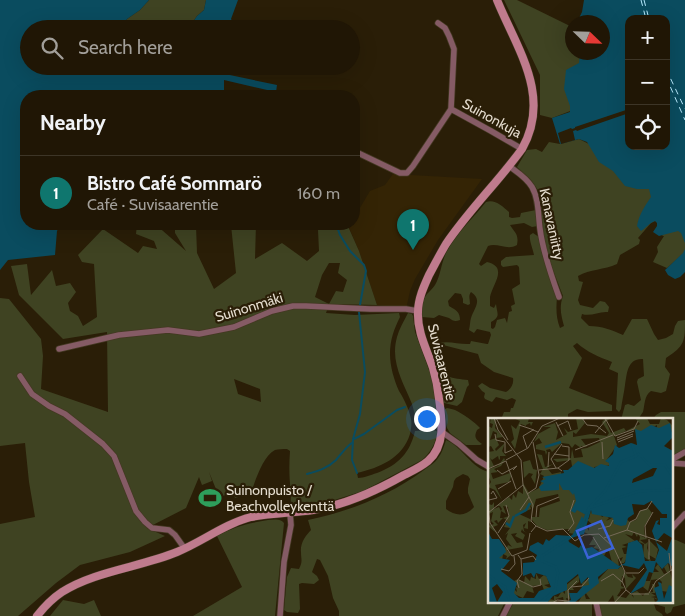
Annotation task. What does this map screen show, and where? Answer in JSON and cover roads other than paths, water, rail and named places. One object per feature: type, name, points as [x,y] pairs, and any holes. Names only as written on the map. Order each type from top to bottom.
[{"type":"street","name":"Suvisaarentie","points":[[37,616],[58,595],[75,585],[97,576],[155,560],[185,549],[238,521],[259,516],[321,508],[365,495],[400,478],[427,462],[433,456],[438,447],[442,432],[441,412],[438,388],[418,322],[421,296],[426,281],[446,244],[522,149],[532,124],[534,110],[532,87],[522,52],[497,0]]},
{"type":"street","name":"Suinonkuja","points":[[438,23],[445,28],[454,49],[452,109],[522,149]]},
{"type":"street","points":[[360,154],[400,173],[407,173],[452,109]]},
{"type":"street","name":"Kanavaniitty","points":[[509,166],[527,180],[534,191],[549,270],[559,297]]},
{"type":"street","name":"Suinonmäki","points":[[59,349],[119,335],[168,330],[199,334],[234,327],[272,311],[293,306],[370,309],[406,308],[418,311]]},
{"type":"street","points":[[20,376],[32,394],[65,414],[114,456],[136,511],[152,528],[169,530],[185,549]]},
{"type":"street","points":[[442,432],[488,466]]},
{"type":"street","points":[[672,461],[685,452]]},
{"type":"street","points":[[672,462],[685,464]]},
{"type":"street","points":[[280,616],[284,562],[291,525],[290,513]]},
{"type":"street","points":[[672,528],[685,514]]},
{"type":"street","points":[[503,616],[509,604]]},
{"type":"water","points":[[0,0],[149,0],[140,10],[126,20],[20,20],[20,75],[230,75],[277,85],[276,90],[267,90],[224,80],[224,90],[20,90],[20,230],[58,230],[55,255],[8,260],[0,270]]},
{"type":"water","points":[[206,0],[238,0],[232,20],[194,20],[204,10]]},
{"type":"water","points":[[584,0],[685,0],[685,243],[681,233],[678,231],[659,236],[653,232],[657,226],[655,221],[641,231],[637,226],[642,211],[651,197],[649,189],[625,186],[613,171],[599,162],[587,142],[579,139],[560,144],[552,118],[570,112],[570,106],[564,89],[566,70],[579,63],[579,60],[610,60],[610,15],[580,15]]},
{"type":"water","points":[[685,249],[685,272],[675,279],[668,275],[665,270]]},
{"type":"waterway","points":[[338,230],[350,251],[364,265],[366,271],[360,305]]},
{"type":"waterway","points":[[357,473],[352,460],[353,439],[360,414],[365,372],[359,312]]},
{"type":"waterway","points":[[354,439],[397,410],[405,407]]},
{"type":"waterway","points":[[307,474],[330,465],[353,442]]},
{"type":"place","name":"Bistro Café Sommarö","points":[[413,250]]},
{"type":"place","name":"Suinonpuisto / Beachvolleykenttä","points":[[210,498]]}]
